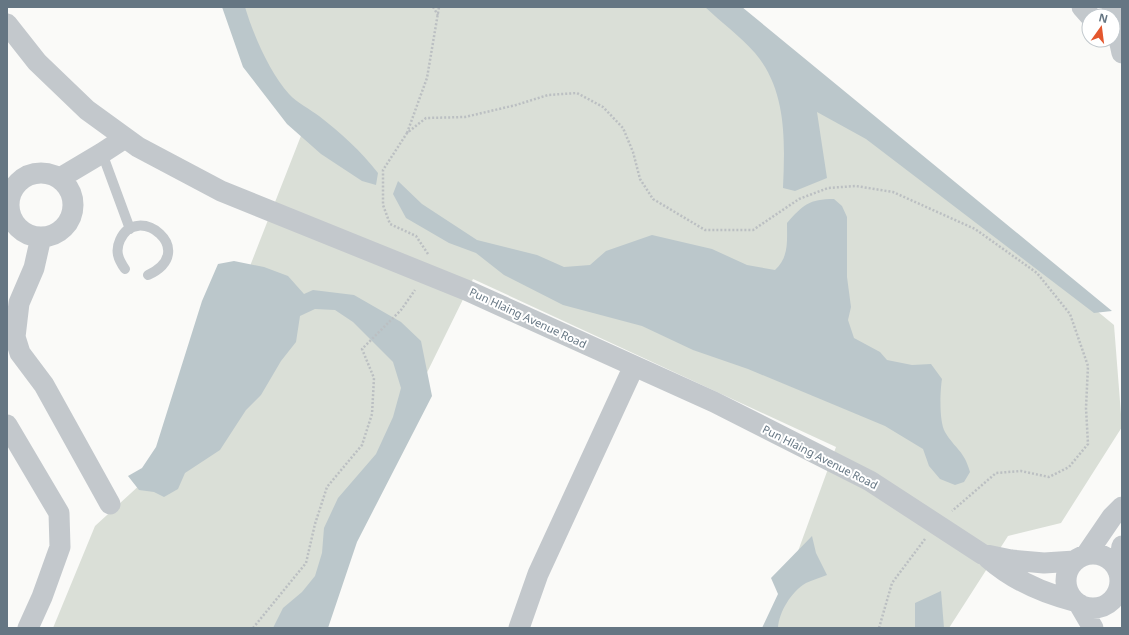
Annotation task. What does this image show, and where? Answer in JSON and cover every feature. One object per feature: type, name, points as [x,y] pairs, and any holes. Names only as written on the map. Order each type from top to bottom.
[{"type":"street","points":[[1112,7],[1122,53]]},
{"type":"street","name":"Pun Hlaing Avenue Road","points":[[7,24],[43,67],[87,110],[138,147],[221,191],[427,273],[714,402],[870,481],[982,554],[1011,560],[1037,562],[1080,558]]},
{"type":"street","points":[[60,178],[102,154],[125,138]]},
{"type":"street","points":[[33,173],[51,174],[60,178],[71,192],[73,210],[71,219],[58,232],[50,236],[40,237],[23,231],[16,225],[11,217],[9,199],[17,183],[33,173]]},
{"type":"street","points":[[40,237],[34,268],[19,302],[15,337],[20,353],[44,385],[110,504]]},
{"type":"street","points":[[519,628],[538,574],[634,366]]},
{"type":"street","points":[[7,425],[59,513],[60,547],[42,597],[28,628]]},
{"type":"street","points":[[1093,628],[1077,602],[1068,591],[1066,582],[1067,575],[1122,506]]},
{"type":"street","points":[[982,554],[1001,569],[1024,583],[1052,595],[1077,602],[1088,608],[1101,607],[1114,598],[1120,583],[1122,546]]},
{"type":"street","points":[[1080,558],[1104,556],[1112,561],[1120,583]]},
{"type":"lane","points":[[102,154],[130,229]]},
{"type":"lane","points":[[125,268],[119,260],[118,245],[121,238],[130,229],[141,226],[149,226],[162,234],[166,241],[168,257],[159,270],[148,275]]},
{"type":"path","points":[[433,7],[438,16]]},
{"type":"path","points":[[427,273],[428,252],[416,236],[390,224],[383,205],[383,170],[407,133],[427,78],[439,7]]},
{"type":"path","points":[[407,133],[426,118],[464,117],[516,106],[548,95],[577,93],[603,107],[623,128],[633,152],[640,179],[652,199],[706,230],[753,230],[799,198],[828,188],[856,186],[893,192],[975,228],[1037,273],[1070,314],[1088,366],[1086,408],[1088,444],[1069,467],[1049,477],[1021,471],[996,473],[937,524],[892,583],[878,628]]},
{"type":"path","points":[[253,628],[306,563],[315,524],[327,487],[362,445],[372,414],[374,378],[362,349],[401,310]]},
{"type":"shaded area","points":[[222,7],[245,7],[263,53],[282,85],[292,97],[335,129],[365,157],[378,173],[376,185],[362,181],[321,154],[287,124],[243,67]]},
{"type":"shaded area","points":[[228,7],[727,7],[1114,325],[1122,427],[1061,523],[1008,536],[949,628],[770,628],[836,447],[473,279],[357,515],[314,628],[53,628],[95,526],[178,450],[306,123]]},
{"type":"shaded area","points":[[705,7],[742,7],[1112,311],[1094,313],[866,139],[817,112],[827,178],[795,191],[783,188],[784,152],[782,117],[773,84],[755,53]]},
{"type":"shaded area","points":[[398,181],[422,204],[477,240],[537,255],[564,267],[590,265],[606,251],[652,235],[712,249],[747,265],[775,270],[780,265],[785,254],[787,243],[787,223],[802,207],[807,204],[818,200],[834,199],[842,206],[847,217],[847,277],[851,307],[848,320],[854,338],[880,352],[887,360],[912,365],[931,364],[942,379],[940,406],[943,427],[949,438],[965,459],[970,472],[964,482],[955,485],[940,479],[929,466],[923,449],[885,426],[748,369],[693,350],[642,326],[563,305],[504,275],[476,253],[449,243],[406,218],[393,194]]},
{"type":"shaded area","points":[[234,261],[264,267],[288,276],[304,294],[313,290],[354,295],[401,322],[421,341],[432,396],[357,542],[328,628],[273,628],[283,608],[302,592],[315,576],[322,553],[324,528],[338,498],[376,454],[393,417],[401,388],[393,362],[353,322],[335,310],[315,309],[300,316],[296,342],[281,361],[261,395],[246,410],[220,450],[185,473],[178,489],[164,497],[154,492],[139,490],[128,476],[142,468],[156,447],[202,301],[218,264]]},
{"type":"shaded area","points":[[812,536],[816,553],[827,575],[806,583],[795,592],[783,609],[778,628],[762,628],[778,594],[771,578]]},
{"type":"shaded area","points":[[941,591],[944,628],[915,628],[915,603]]}]
